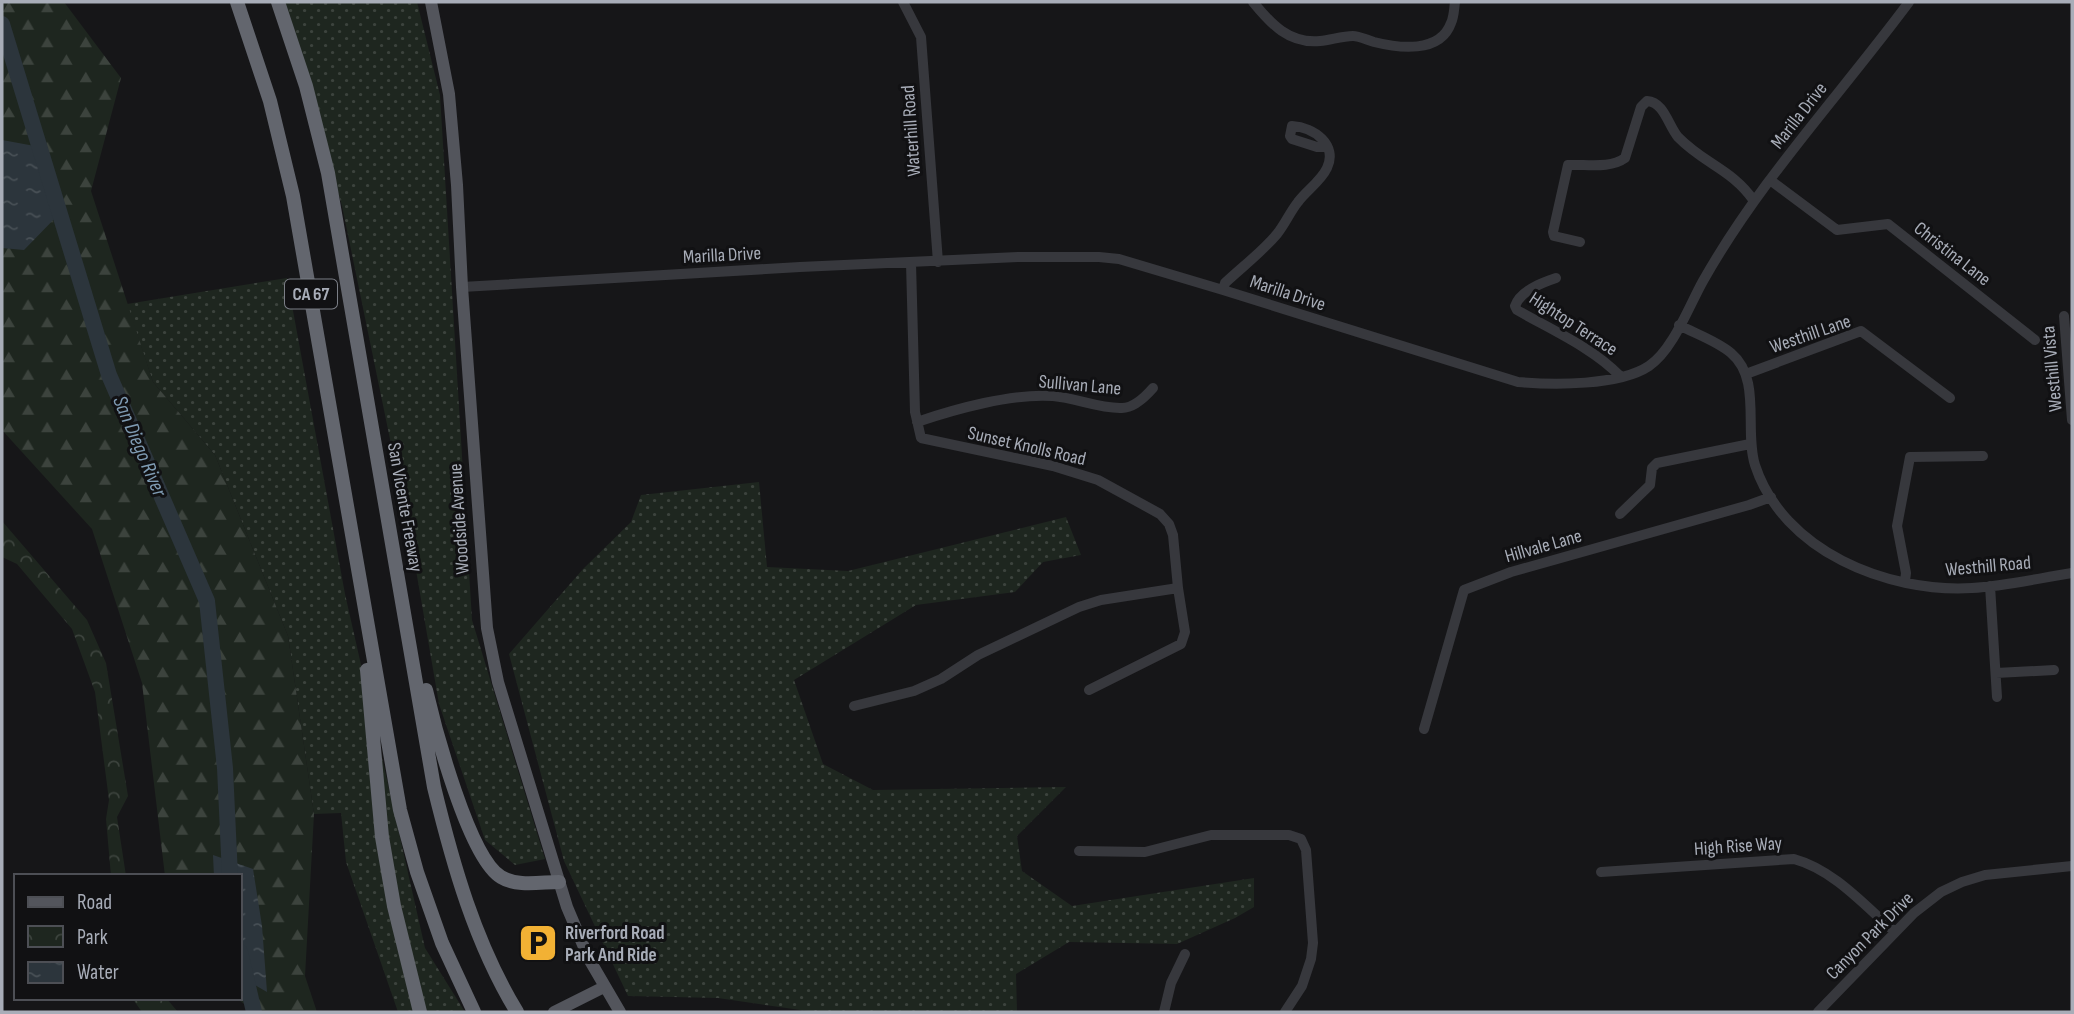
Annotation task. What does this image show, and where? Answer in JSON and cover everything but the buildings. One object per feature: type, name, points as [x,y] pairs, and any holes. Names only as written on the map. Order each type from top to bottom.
[{"type":"highway","name":"CA 67","points":[[237,2],[270,101],[293,196],[400,810],[417,872],[442,943],[474,1012]]},
{"type":"highway","name":"San Vicente Freeway","points":[[278,2],[306,86],[328,173],[434,787],[453,865],[476,931],[514,1007]]},
{"type":"highway","points":[[389,522],[444,758],[479,849],[491,868],[501,877],[516,883],[559,882]]},
{"type":"highway","points":[[362,591],[382,837],[394,906],[420,1012]]},
{"type":"main road","name":"Woodside Avenue","points":[[431,2],[449,94],[487,628],[498,682],[567,907],[589,960],[620,1012]]},
{"type":"main road","points":[[554,1012],[604,987]]},
{"type":"street","name":"Waterhill Road","points":[[903,2],[921,37],[938,262]]},
{"type":"street","points":[[1253,2],[1278,29],[1299,39],[1314,41],[1353,36],[1394,46],[1413,47],[1431,43],[1446,33],[1452,22],[1455,2]]},
{"type":"street","name":"Marilla Drive","points":[[462,287],[1018,257],[1100,257],[1119,259],[1223,290],[1518,382],[1563,384],[1620,376],[1650,365],[1665,350],[1713,263],[1754,201],[1909,2]]},
{"type":"street","points":[[1580,242],[1554,236],[1552,228],[1568,165],[1609,165],[1625,158],[1641,107],[1647,101],[1660,107],[1674,132],[1691,151],[1735,177],[1754,201]]},
{"type":"street","points":[[1223,290],[1225,283],[1278,232],[1298,201],[1326,170],[1330,159],[1327,147]]},
{"type":"street","name":"Christina Lane","points":[[1770,180],[1838,230],[1888,224],[2035,340]]},
{"type":"street","points":[[911,263],[917,422]]},
{"type":"street","name":"Hightop Terrace","points":[[1556,278],[1541,283],[1519,298],[1515,306],[1517,310],[1573,342],[1620,376]]},
{"type":"street","name":"Westhill Vista","points":[[2064,316],[2072,421]]},
{"type":"street","points":[[1679,325],[1727,350],[1740,362],[1746,374]]},
{"type":"street","name":"Westhill Lane","points":[[1746,374],[1861,331],[1950,398]]},
{"type":"street","name":"Westhill Road","points":[[1746,374],[1750,444],[1758,472],[1771,497],[1800,531],[1826,552],[1871,572],[1905,581],[1946,587],[1990,586],[2072,573]]},
{"type":"street","name":"Sullivan Lane","points":[[917,422],[959,408],[1030,397],[1053,396],[1124,408],[1145,397],[1153,388]]},
{"type":"street","name":"Sunset Knolls Road","points":[[917,422],[921,438],[1053,466],[1098,480],[1160,514],[1173,535],[1178,588]]},
{"type":"street","points":[[1620,514],[1650,485],[1652,468],[1657,463],[1750,444]]},
{"type":"street","points":[[1905,581],[1906,573],[1897,526],[1910,457],[1983,456]]},
{"type":"street","name":"Hillvale Lane","points":[[1424,729],[1464,590],[1511,572],[1771,497]]},
{"type":"street","points":[[1990,586],[1997,697]]},
{"type":"street","points":[[853,706],[914,691],[941,679],[978,655],[1079,607],[1101,600],[1178,588],[1185,632],[1181,644],[1089,690]]},
{"type":"street","points":[[1996,673],[2054,670]]},
{"type":"street","points":[[1079,851],[1145,852],[1210,835],[1289,835],[1301,839],[1307,850],[1312,951],[1306,977],[1285,1012]]},
{"type":"street","name":"High Rise Way","points":[[1601,872],[1794,859],[1811,863],[1829,875],[1895,932]]},
{"type":"street","name":"Canyon Park Drive","points":[[1818,1012],[1931,898],[1962,882],[1985,875],[2072,866]]},
{"type":"street","points":[[1164,1012],[1171,983],[1185,954]]},
{"type":"green space","points":[[2,2],[64,2],[121,78],[91,191],[153,382],[215,455],[288,636],[314,814],[305,976],[317,1012],[255,1012],[239,1000],[242,1000],[242,874],[165,874],[142,683],[92,529],[2,430]]},
{"type":"green space","points":[[281,2],[417,2],[440,95],[472,620],[545,859],[515,865],[485,840],[439,704],[411,541],[342,206],[302,61]]},
{"type":"green space","points":[[287,278],[345,594],[425,948],[465,1012],[398,1012],[346,862],[341,813],[314,814],[288,636],[215,455],[153,382],[127,304]]},
{"type":"green space","points":[[759,482],[767,567],[848,571],[1066,517],[1081,555],[1043,562],[1015,592],[916,605],[794,680],[823,764],[873,790],[1066,787],[1017,836],[1022,871],[1072,906],[1254,878],[1254,907],[1177,944],[1069,942],[1016,974],[1017,1012],[814,1012],[718,998],[628,996],[564,861],[509,654],[583,569],[631,522],[641,495]]},
{"type":"green space","points":[[2,521],[87,620],[106,663],[128,796],[117,817],[126,874],[111,874],[106,819],[109,800],[95,692],[72,629],[17,564],[2,557]]},
{"type":"green space","points":[[133,1000],[168,1000],[178,1012],[142,1012]]},
{"type":"water","points":[[2,140],[40,147],[60,213],[24,250],[2,248]]},
{"type":"water","points":[[213,855],[253,869],[262,926],[267,992],[246,980],[242,974],[242,874],[214,874]]},
{"type":"waterway","name":"San Diego River","points":[[2,24],[109,375],[207,601],[225,768],[230,874]]},
{"type":"waterway","name":"San Diego River","points":[[242,961],[254,1012]]},
{"type":"place","name":"Riverford Road Park And Ride","points":[[538,943]]}]
